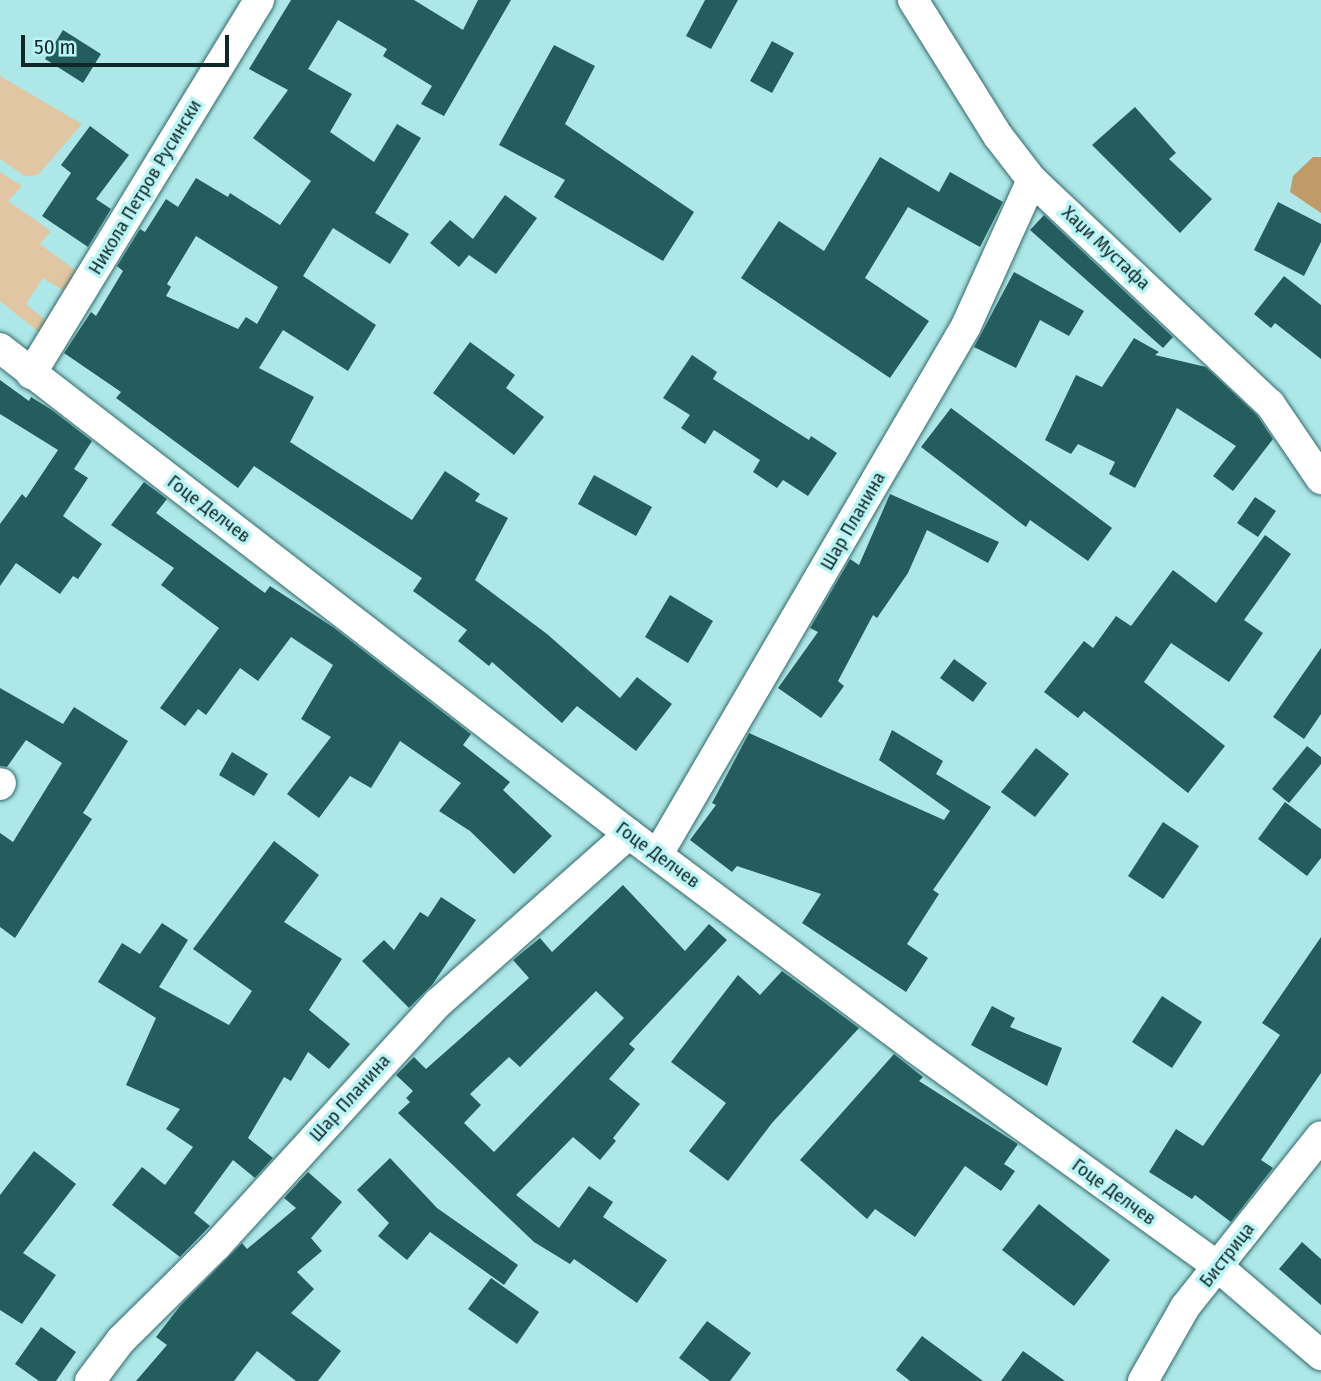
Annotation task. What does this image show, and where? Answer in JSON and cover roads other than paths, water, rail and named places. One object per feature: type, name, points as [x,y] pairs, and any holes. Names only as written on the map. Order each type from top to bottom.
[{"type":"street","name":"Никола Петров Русински","points":[[31,374],[259,0]]},
{"type":"street","name":"Хаџи Мустафа","points":[[913,0],[998,136],[1032,180],[1270,404],[1321,479]]},
{"type":"street","name":"Шар Планина","points":[[658,854],[965,326],[1032,180]]},
{"type":"street","name":"Гоце Делчев","points":[[0,348],[629,834],[923,1054],[1217,1266],[1321,1355]]},
{"type":"street","name":"Шар Планина","points":[[90,1381],[121,1340],[217,1245],[438,1003],[629,834]]},
{"type":"street","name":"Бистрица","points":[[1143,1381],[1185,1307],[1321,1136]]}]
